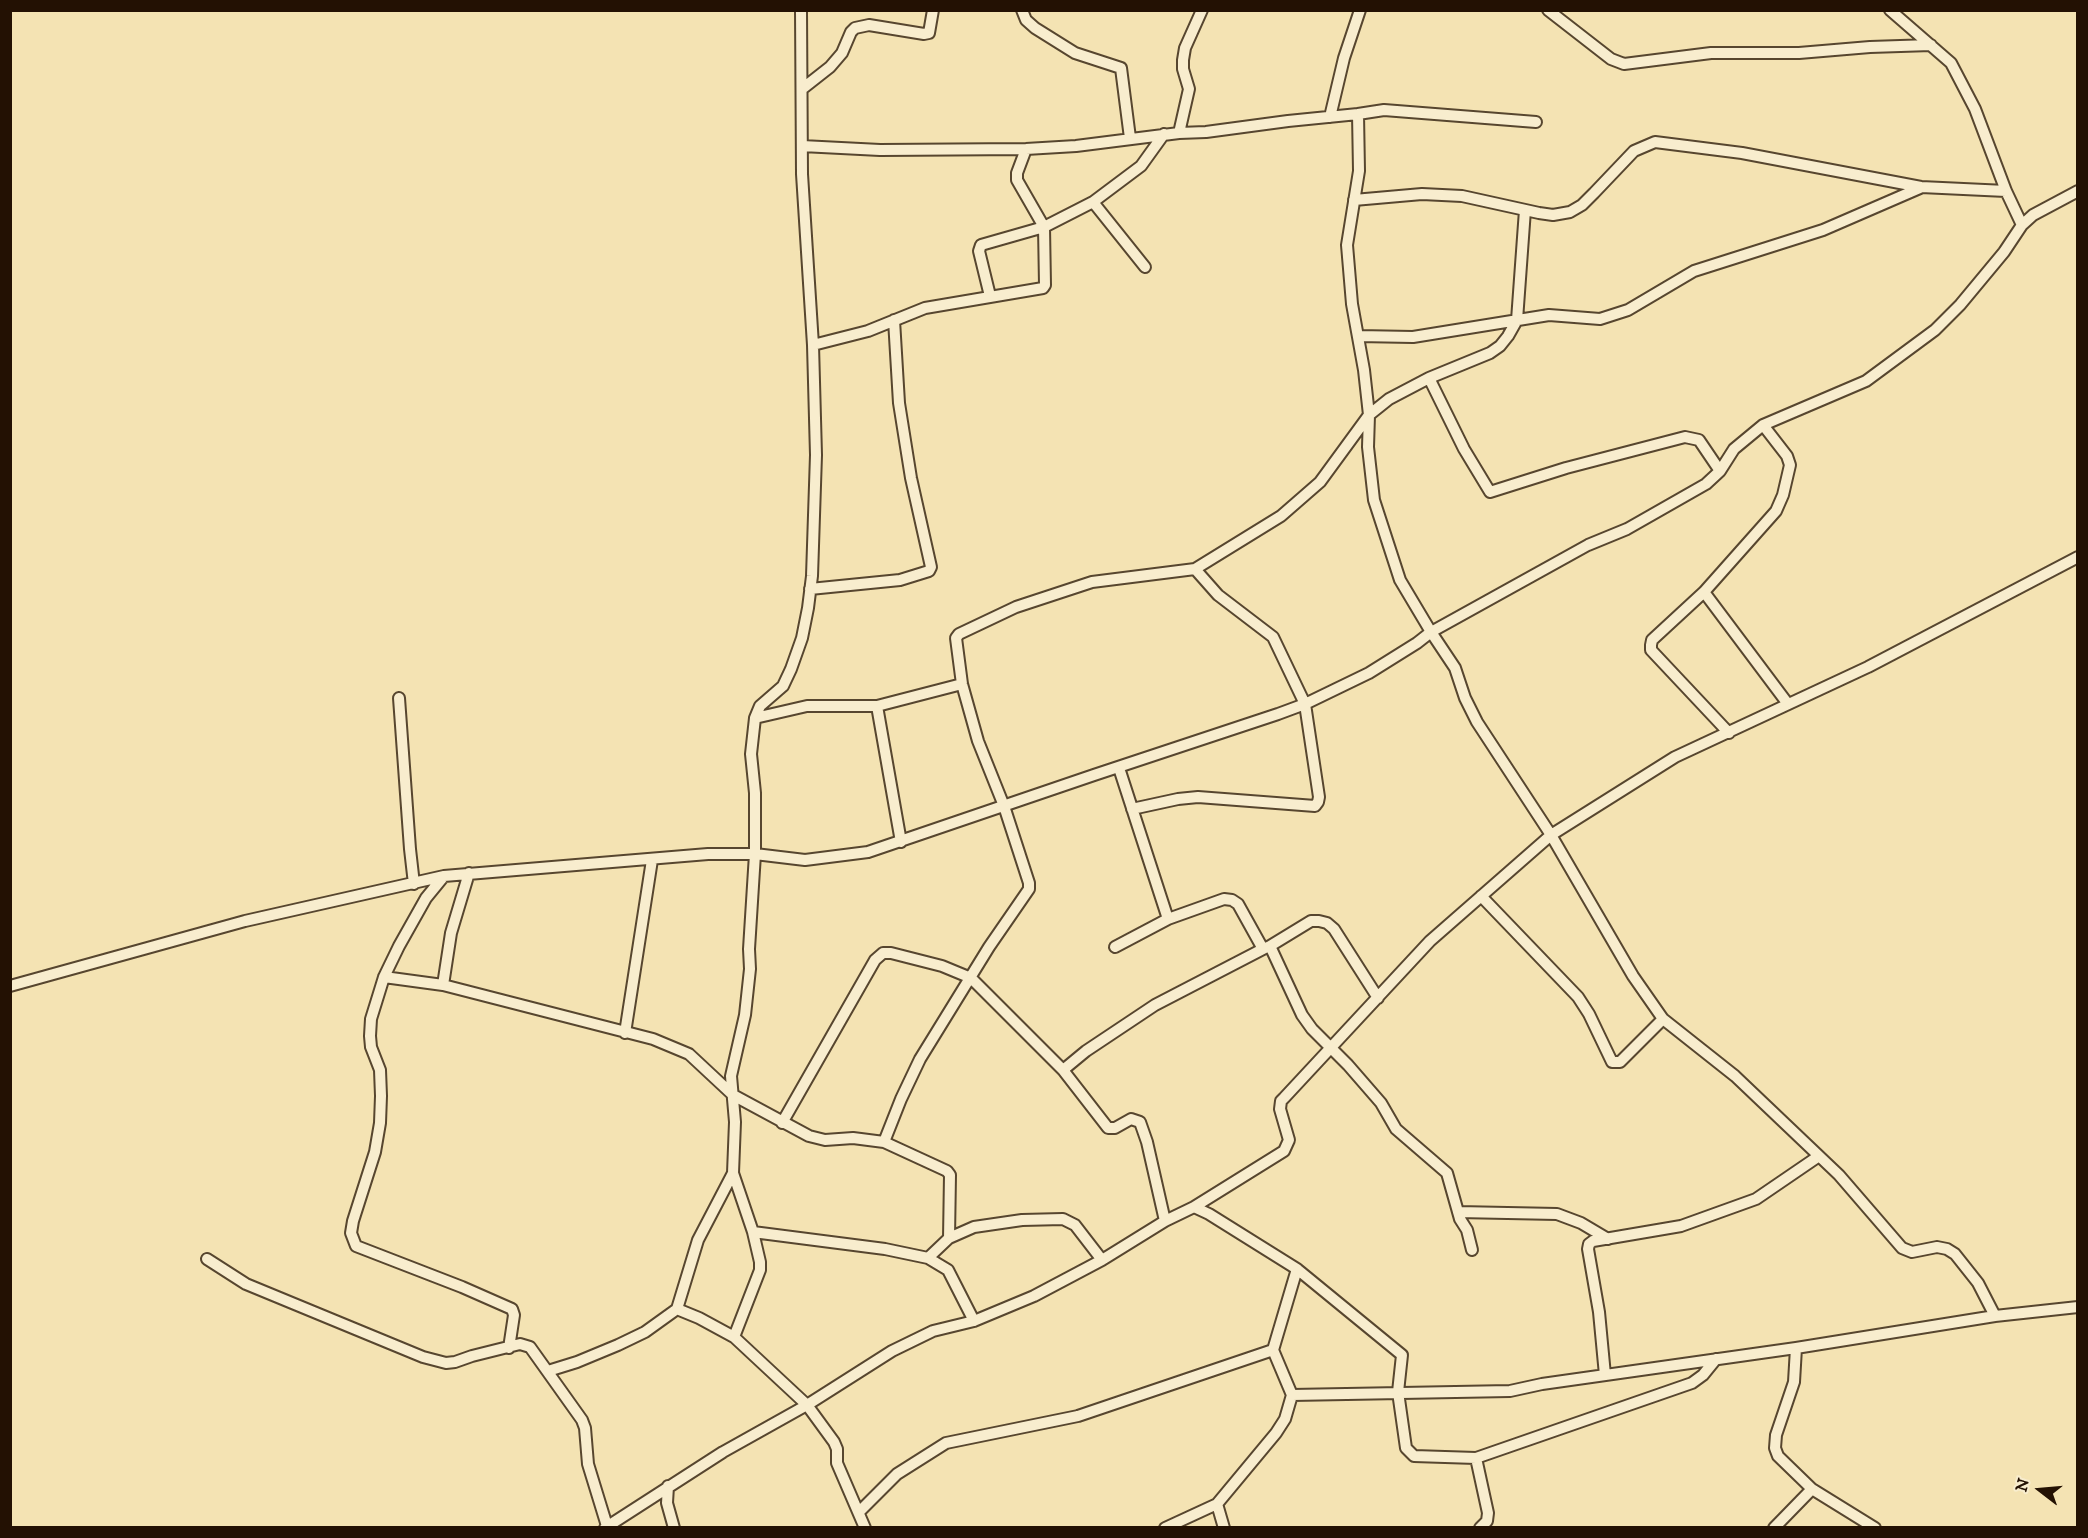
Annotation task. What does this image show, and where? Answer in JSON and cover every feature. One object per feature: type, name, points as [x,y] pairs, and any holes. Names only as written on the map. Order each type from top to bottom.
[{"type":"street","points":[[734,1337],[760,1270],[753,1232],[733,1173],[735,1122],[731,1076],[749,991],[749,949],[755,854],[755,793],[752,754],[755,718],[760,706],[783,686],[791,669],[802,638],[810,589],[816,455],[813,345],[802,174],[801,10]]},
{"type":"street","points":[[802,89],[830,67],[842,53],[855,28],[869,25],[929,33],[933,10]]},
{"type":"street","points":[[1022,10],[1026,20],[1035,28],[1075,53],[1121,68],[1130,138]]},
{"type":"street","points":[[1179,133],[1189,89],[1183,69],[1184,54],[1202,10]]},
{"type":"street","points":[[1330,117],[1344,58],[1360,10]]},
{"type":"street","points":[[1548,10],[1611,59],[1624,64],[1711,53],[1799,53],[1930,45]]},
{"type":"street","points":[[1890,10],[1951,63],[1975,109],[2006,191],[2022,225]]},
{"type":"street","points":[[802,146],[880,150],[1026,149],[1076,146],[1384,110],[1536,122]]},
{"type":"street","points":[[1358,114],[1360,163],[1347,245],[1352,304],[1369,415],[1368,447],[1376,508],[1396,571],[1455,668],[1465,698],[1477,722],[1551,835],[1633,976],[1663,1019],[1735,1076],[1839,1175],[1907,1251],[1937,1247],[1955,1254],[1978,1284],[1995,1316]]},
{"type":"street","points":[[990,296],[979,251],[981,245],[1044,226],[1093,202],[1141,166],[1164,134]]},
{"type":"street","points":[[1354,200],[1422,194],[1462,196],[1553,215],[1570,212],[1594,194],[1634,151],[1655,142],[1742,153],[1921,187],[2006,191]]},
{"type":"street","points":[[813,345],[868,331],[925,308],[1044,286],[1044,226],[1017,180],[1017,173],[1026,149]]},
{"type":"street","points":[[1358,336],[1413,337],[1550,315],[1600,319],[1628,310],[1694,271],[1823,230],[1921,187]]},
{"type":"street","points":[[10,986],[245,921],[444,876],[708,854],[755,854],[805,860],[868,852],[1305,704],[1369,673],[1431,632],[1588,545],[1627,529],[1706,484],[1720,471],[1734,449],[1763,425],[1866,381],[1935,330],[1960,305],[2004,252],[2022,225],[2033,215],[2072,198],[2078,191]]},
{"type":"street","points":[[1093,202],[1144,267]]},
{"type":"street","points":[[884,1142],[920,1059],[1029,889],[1004,806],[978,741],[962,684],[956,638],[959,634],[1016,608],[1092,582],[1195,569],[1281,516],[1307,495],[1333,467],[1369,415],[1389,399],[1429,378],[1490,353],[1500,346],[1517,320],[1525,210]]},
{"type":"street","points":[[810,589],[900,580],[929,571],[931,567],[911,478],[899,403],[894,320]]},
{"type":"street","points":[[1429,378],[1464,449],[1490,492],[1566,468],[1685,437],[1699,441],[1720,471]]},
{"type":"street","points":[[1728,733],[1651,650],[1652,640],[1704,592],[1768,522],[1783,495],[1790,460],[1763,425]]},
{"type":"street","points":[[207,1259],[246,1284],[423,1357],[446,1363],[455,1362],[527,1344],[582,1420],[585,1428],[588,1464],[606,1527],[723,1452],[807,1405],[892,1352],[933,1331],[974,1321],[1034,1296],[1102,1260],[1165,1221],[1194,1207],[1284,1151],[1289,1140],[1280,1109],[1281,1101],[1430,941],[1551,835],[1675,757],[1868,667],[2078,557]]},
{"type":"street","points":[[1132,809],[1198,797],[1315,806],[1319,797],[1305,704],[1273,637],[1218,595],[1195,569]]},
{"type":"street","points":[[1704,592],[1788,704]]},
{"type":"street","points":[[755,718],[807,706],[877,706],[962,684]]},
{"type":"street","points":[[399,698],[414,884]]},
{"type":"street","points":[[877,706],[901,842]]},
{"type":"street","points":[[1119,768],[1167,919]]},
{"type":"street","points":[[625,1033],[652,860]]},
{"type":"street","points":[[442,985],[451,933],[469,873]]},
{"type":"street","points":[[444,876],[419,910],[384,977],[371,1019],[370,1036],[380,1070],[380,1124],[375,1152],[352,1221],[351,1233],[356,1246],[512,1309],[514,1315],[509,1348]]},
{"type":"street","points":[[1481,896],[1578,997],[1589,1014],[1612,1062],[1620,1062],[1663,1019]]},
{"type":"street","points":[[1115,947],[1167,919],[1224,899],[1238,904],[1266,947],[1302,1015],[1381,1103],[1396,1129],[1447,1173],[1472,1250]]},
{"type":"street","points":[[1063,1070],[1086,1051],[1155,1005],[1311,921],[1327,923],[1334,929],[1378,998]]},
{"type":"street","points":[[782,1123],[875,960],[883,953],[891,953],[942,966],[972,978],[1063,1070],[1108,1128],[1115,1128],[1131,1119],[1140,1122],[1147,1142],[1165,1221]]},
{"type":"street","points":[[384,977],[442,985],[625,1033],[653,1038],[688,1054],[733,1095],[816,1139],[853,1138],[884,1142],[949,1172],[949,1238]]},
{"type":"street","points":[[1605,1375],[1589,1244],[1593,1241],[1681,1226],[1756,1199],[1819,1156]]},
{"type":"street","points":[[548,1371],[587,1358],[645,1332],[676,1309],[698,1240],[733,1173]]},
{"type":"street","points":[[1194,1207],[1297,1269],[1399,1350],[1403,1359],[1398,1392],[1406,1448],[1414,1456],[1476,1458],[1692,1383],[1703,1375],[1716,1359]]},
{"type":"street","points":[[1458,1212],[1557,1214],[1581,1223],[1608,1239]]},
{"type":"street","points":[[928,1258],[949,1238],[974,1227],[1022,1220],[1064,1219],[1075,1225],[1102,1260]]},
{"type":"street","points":[[753,1232],[885,1249],[928,1258],[948,1270],[974,1321]]},
{"type":"street","points":[[1165,1527],[1216,1504],[1276,1433],[1285,1419],[1292,1395],[1273,1350],[1297,1269]]},
{"type":"street","points":[[1292,1395],[1510,1391],[1542,1384],[1796,1348],[1995,1316],[2078,1307]]},
{"type":"street","points":[[676,1309],[699,1318],[734,1337],[807,1405],[834,1442],[837,1449],[837,1463],[865,1527]]},
{"type":"street","points":[[1796,1348],[1794,1382],[1776,1435],[1775,1448],[1778,1456],[1812,1489],[1875,1527]]},
{"type":"street","points":[[859,1512],[897,1474],[946,1443],[1078,1416],[1273,1350]]},
{"type":"street","points":[[1476,1458],[1488,1513],[1487,1521],[1480,1527]]},
{"type":"street","points":[[668,1486],[667,1503],[674,1527]]},
{"type":"street","points":[[1774,1527],[1812,1489]]},
{"type":"street","points":[[1216,1504],[1224,1527]]}]
